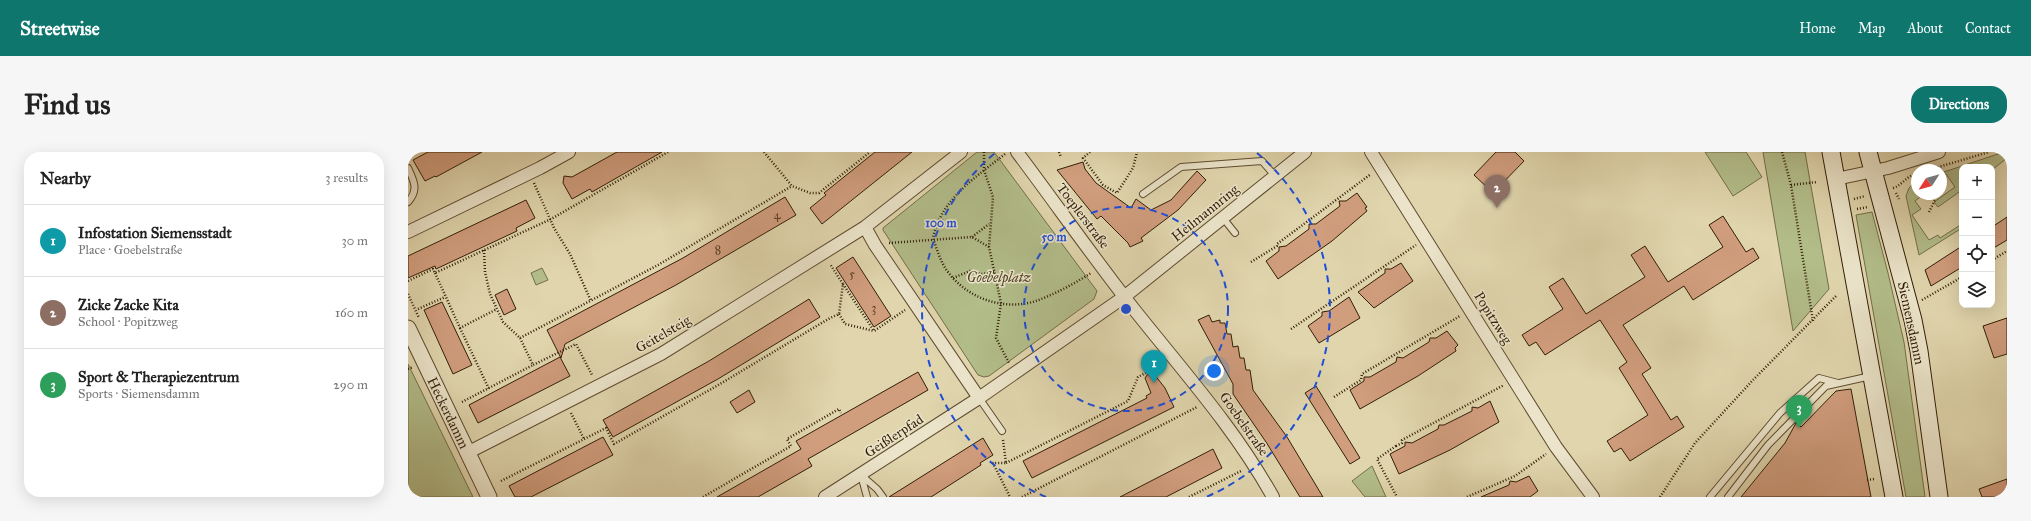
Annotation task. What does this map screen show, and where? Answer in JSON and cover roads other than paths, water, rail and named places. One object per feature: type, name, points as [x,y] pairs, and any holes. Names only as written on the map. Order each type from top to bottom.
[{"type":"main road","points":[[1831,152],[1894,497]]},
{"type":"main road","name":"Siemensdamm","points":[[1868,152],[1910,307],[1919,351],[1939,497]]},
{"type":"street","points":[[408,232],[529,174],[569,152]]},
{"type":"street","points":[[961,152],[865,227],[875,245],[978,398],[1124,297]]},
{"type":"street","name":"Toeplerstraße","points":[[1017,152],[1124,297]]},
{"type":"street","name":"Heilmannring","points":[[1124,297],[1305,152]]},
{"type":"street","name":"Popitzweg","points":[[1371,152],[1556,447],[1593,497]]},
{"type":"street","points":[[1836,179],[1874,172],[1939,152]]},
{"type":"street","name":"Geitelsteig","points":[[467,453],[661,354],[865,227]]},
{"type":"street","name":"Goebelstraße","points":[[1124,297],[1214,406],[1255,465],[1273,497]]},
{"type":"street","name":"Heckerdamm","points":[[408,328],[489,497]]},
{"type":"street","name":"Geißlerpfad","points":[[825,497],[978,398]]},
{"type":"lane","points":[[1143,194],[1181,167],[1262,161],[1275,176]]},
{"type":"lane","points":[[408,168],[416,186],[414,195],[408,202]]},
{"type":"lane","points":[[1223,218],[1235,233]]},
{"type":"lane","points":[[1728,497],[1768,445],[1826,386],[1872,376]]},
{"type":"lane","points":[[1710,497],[1780,413],[1803,391],[1819,378],[1839,383]]},
{"type":"lane","points":[[978,398],[1002,431]]},
{"type":"lane","points":[[861,475],[867,497]]},
{"type":"lane","points":[[861,475],[877,489],[883,497]]},
{"type":"place","name":"Zicke Zacke Kita","points":[[1497,208]]},
{"type":"place","name":"Infostation Siemensstadt","points":[[1154,383]]},
{"type":"place","name":"Sport & Therapiezentrum","points":[[1799,428]]},
{"type":"park label","name":"Goebelplatz","points":[[999,277]]}]
